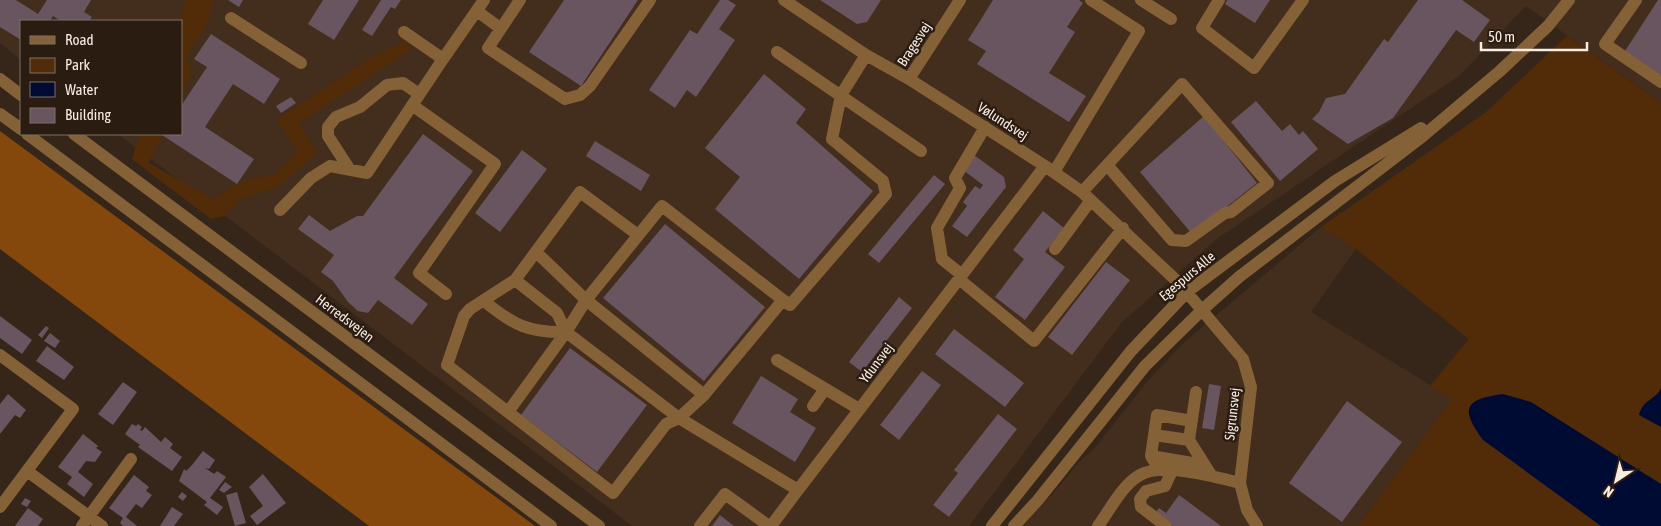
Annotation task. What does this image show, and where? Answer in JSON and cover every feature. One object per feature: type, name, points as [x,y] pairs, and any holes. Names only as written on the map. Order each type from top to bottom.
[{"type":"street","points":[[520,0],[488,48],[565,99],[580,95],[590,86],[650,0]]},
{"type":"street","name":"Vølundsvej","points":[[784,0],[866,55],[909,79],[1049,169],[1086,196],[1123,228],[1187,292]]},
{"type":"street","name":"Bragesvej","points":[[909,79],[960,0]]},
{"type":"street","name":"Ydunsvej","points":[[770,526],[961,277],[1049,169],[1139,32],[1091,0]]},
{"type":"street","points":[[1141,0],[1171,18]]},
{"type":"street","points":[[1219,0],[1202,28],[1254,68],[1302,0]]},
{"type":"street","name":"Egespurs Alle","points":[[1014,526],[1038,500],[1145,366],[1202,310],[1239,277],[1423,136],[1528,46],[1570,0]]},
{"type":"street","points":[[1636,0],[1605,44],[1661,82]]},
{"type":"street","points":[[280,210],[311,178],[330,166],[367,173],[480,5],[500,28]]},
{"type":"street","points":[[231,18],[301,63]]},
{"type":"street","points":[[404,32],[443,59]]},
{"type":"street","points":[[777,52],[921,151]]},
{"type":"street","points":[[508,412],[566,332],[586,300],[662,206],[790,305],[886,194],[883,181],[832,139],[841,95],[866,55]]},
{"type":"street","points":[[0,79],[20,94]]},
{"type":"street","points":[[350,170],[328,136],[328,127],[336,116],[360,107],[387,85],[403,83],[416,100],[495,164],[419,273],[446,294]]},
{"type":"street","points":[[1055,249],[1086,196],[1107,166],[1182,84],[1268,183],[1232,212],[1225,213],[1186,241],[1172,240],[1107,166]]},
{"type":"street","name":"Egespurs Alle","points":[[992,526],[1131,351],[1187,292],[1335,182],[1455,107]]},
{"type":"street","points":[[0,114],[20,128]]},
{"type":"street","points":[[985,128],[955,178],[960,188],[936,228],[942,259],[1034,341],[1123,228]]},
{"type":"street","points":[[28,135],[551,526]]},
{"type":"street","name":"Herredsvejen","points":[[75,135],[598,526]]},
{"type":"street","points":[[638,235],[580,192],[515,280],[470,309],[464,316],[447,365],[613,493],[666,424],[679,418],[704,395],[783,300]]},
{"type":"street","points":[[536,252],[586,300],[704,395]]},
{"type":"street","points":[[515,280],[557,313],[566,332],[679,418],[798,490]]},
{"type":"street","name":"Sigrunsvej","points":[[1187,292],[1244,359],[1249,373],[1252,387],[1240,483],[1247,510],[1257,526]]},
{"type":"street","points":[[484,301],[500,314],[521,326],[540,333],[566,332]]},
{"type":"street","points":[[0,355],[73,409],[0,508]]},
{"type":"street","points":[[777,360],[859,410]]},
{"type":"street","points":[[813,406],[825,389]]},
{"type":"street","points":[[1196,392],[1189,440],[1208,470]]},
{"type":"street","points":[[1151,456],[1157,415],[1192,421]]},
{"type":"street","points":[[1154,435],[1189,440]]},
{"type":"street","points":[[1151,456],[1208,470],[1240,483]]},
{"type":"street","points":[[1151,456],[1166,470]]},
{"type":"street","points":[[85,521],[131,459]]},
{"type":"street","points":[[1098,526],[1132,481],[1142,474],[1166,470],[1208,470]]},
{"type":"street","points":[[1166,470],[1165,486],[1146,492],[1140,498],[1141,507],[1166,526]]},
{"type":"street","points":[[27,471],[85,521],[102,526]]},
{"type":"street","points":[[700,526],[725,494],[770,526]]},
{"type":"shaded area","points":[[0,0],[1661,0],[1661,103],[1526,6],[1459,76],[1218,238],[1122,322],[969,526],[632,526],[119,135],[182,135],[182,20],[20,20],[20,59],[0,43]]},
{"type":"shaded area","points":[[0,131],[535,526],[369,526],[0,249]]},
{"type":"shaded area","points":[[1321,227],[1356,249],[1311,312],[1453,399],[1358,526],[1021,526],[1051,496],[1079,462],[1094,449],[1146,383],[1181,345]]},
{"type":"green space","points":[[186,0],[213,0],[209,20],[187,56],[191,75],[182,94],[182,20],[178,20]]},
{"type":"green space","points":[[1567,36],[1661,103],[1661,526],[1358,526],[1452,399],[1430,386],[1469,339],[1356,249],[1321,227],[1486,112]]},
{"type":"green space","points":[[405,41],[412,49],[299,123],[317,153],[279,186],[239,200],[225,216],[211,219],[132,159],[140,135],[163,135],[149,163],[213,199],[245,180],[274,175],[298,151],[276,120],[367,60]]},
{"type":"water","points":[[1661,388],[1661,427],[1639,415],[1643,406]]},
{"type":"water","points":[[1503,394],[1531,402],[1661,484],[1661,526],[1601,526],[1483,440],[1471,420],[1470,407],[1480,399]]},
{"type":"building","points":[[0,0],[16,0],[38,14],[47,0],[91,0],[84,12],[92,17],[90,20],[59,20],[53,16],[51,20],[20,20],[20,39],[0,27]]},
{"type":"building","points":[[228,0],[243,0],[239,7]]},
{"type":"building","points":[[323,0],[359,0],[334,40],[308,24]]},
{"type":"building","points":[[381,0],[401,0],[395,9],[391,7],[372,36],[362,30]]},
{"type":"building","points":[[564,0],[638,0],[581,86],[529,52]]},
{"type":"building","points":[[720,0],[728,0],[736,5],[719,29],[735,40],[696,97],[687,90],[675,108],[649,90],[690,30],[697,34]]},
{"type":"building","points":[[820,0],[881,0],[867,22],[857,24]]},
{"type":"building","points":[[993,0],[1079,0],[1083,3],[1067,27],[1075,32],[1049,73],[1086,96],[1069,122],[977,64],[986,51],[968,40]]},
{"type":"building","points":[[1227,0],[1270,0],[1255,23],[1225,4]]},
{"type":"building","points":[[1418,0],[1462,0],[1490,20],[1474,42],[1456,30],[1393,118],[1348,144],[1312,119],[1319,112],[1326,98],[1345,94],[1384,39],[1388,42]]},
{"type":"building","points":[[1658,0],[1661,0],[1661,75],[1625,51]]},
{"type":"building","points":[[211,34],[280,79],[264,104],[233,84],[205,127],[254,159],[237,184],[162,135],[182,135],[182,104],[207,67],[194,59]]},
{"type":"building","points":[[764,74],[806,109],[796,123],[873,191],[799,279],[715,209],[740,177],[705,148]]},
{"type":"building","points":[[291,97],[296,103],[281,113],[276,106]]},
{"type":"building","points":[[1256,101],[1282,131],[1290,124],[1299,135],[1303,131],[1318,149],[1280,181],[1231,122]]},
{"type":"building","points":[[1204,116],[1257,183],[1192,234],[1140,172]]},
{"type":"building","points":[[423,134],[473,171],[394,278],[428,304],[412,325],[378,300],[368,313],[358,311],[348,302],[333,281],[321,272],[334,255],[298,229],[309,215],[330,231],[357,216],[363,216]]},
{"type":"building","points":[[595,141],[650,175],[641,191],[586,156]]},
{"type":"building","points":[[522,150],[547,169],[500,232],[475,213]]},
{"type":"building","points":[[974,155],[1004,177],[1006,187],[967,237],[952,226],[967,206],[963,202],[975,186],[980,189],[983,185],[963,170]]},
{"type":"building","points":[[934,175],[945,184],[879,263],[868,254]]},
{"type":"building","points":[[1043,211],[1064,228],[1045,252],[1065,267],[1025,320],[995,297],[1024,259],[1013,250]]},
{"type":"building","points":[[665,224],[765,307],[704,381],[603,298]]},
{"type":"building","points":[[1106,262],[1130,280],[1072,355],[1048,337]]},
{"type":"building","points":[[899,297],[912,308],[862,372],[849,362]]},
{"type":"building","points":[[0,316],[32,340],[22,354],[0,338]]},
{"type":"building","points":[[46,326],[49,328],[42,338],[38,335]]},
{"type":"building","points":[[954,329],[1024,383],[1005,407],[935,354]]},
{"type":"building","points":[[50,333],[60,341],[55,348],[44,341]]},
{"type":"building","points":[[47,346],[74,367],[64,380],[36,361]]},
{"type":"building","points":[[570,348],[647,405],[597,472],[521,415]]},
{"type":"building","points":[[922,371],[941,385],[899,440],[880,425]]},
{"type":"building","points":[[761,376],[798,399],[790,412],[816,428],[795,462],[732,423]]},
{"type":"building","points":[[123,382],[137,392],[113,425],[98,414]]},
{"type":"building","points":[[1209,384],[1221,386],[1214,430],[1202,428]]},
{"type":"building","points":[[8,394],[26,410],[20,418],[15,415],[0,434],[0,404]]},
{"type":"building","points":[[1347,401],[1402,442],[1342,522],[1289,483]]},
{"type":"building","points":[[998,414],[1017,429],[949,517],[933,505],[958,473],[954,470]]},
{"type":"building","points":[[132,424],[136,426],[138,424],[142,427],[140,430],[142,431],[145,427],[161,442],[165,437],[173,444],[170,448],[182,457],[172,471],[138,447],[140,445],[125,434]]},
{"type":"building","points":[[83,434],[98,446],[96,448],[102,452],[95,462],[86,461],[78,472],[93,484],[84,497],[67,484],[72,477],[58,467]]},
{"type":"building","points":[[203,451],[215,460],[209,469],[205,468],[214,474],[217,471],[226,477],[210,498],[223,507],[217,515],[204,505],[207,502],[179,481],[184,469],[186,471]]},
{"type":"building","points":[[263,474],[286,503],[257,525],[250,516],[263,506],[249,487]]},
{"type":"building","points":[[134,475],[149,487],[146,491],[152,495],[142,508],[136,504],[126,517],[137,526],[123,526],[120,523],[123,518],[109,508]]},
{"type":"building","points":[[225,482],[232,487],[224,493],[219,490]]},
{"type":"building","points":[[182,492],[187,496],[183,501],[178,497]]},
{"type":"building","points":[[237,492],[246,523],[235,526],[226,495]]},
{"type":"building","points":[[1179,495],[1221,526],[1173,526],[1155,513],[1159,508],[1166,513]]},
{"type":"building","points":[[25,498],[31,501],[27,507],[21,504]]},
{"type":"building","points":[[172,507],[183,514],[174,526],[160,526]]},
{"type":"building","points":[[28,508],[43,519],[38,526],[15,526]]},
{"type":"building","points":[[720,515],[734,526],[712,526]]}]
